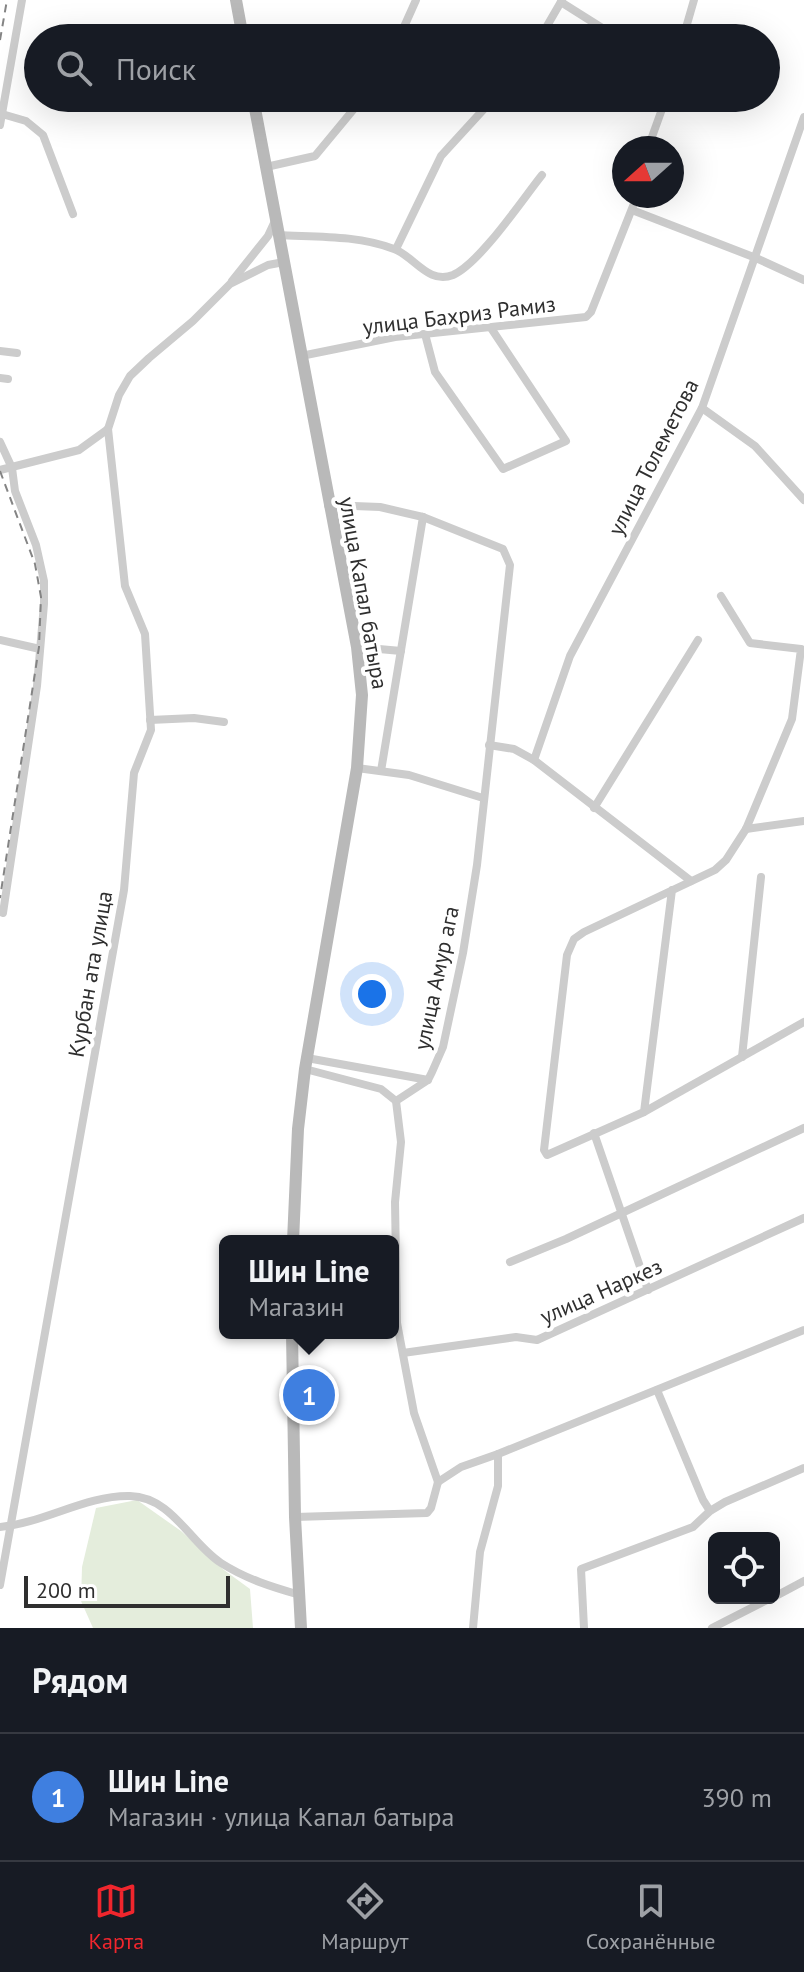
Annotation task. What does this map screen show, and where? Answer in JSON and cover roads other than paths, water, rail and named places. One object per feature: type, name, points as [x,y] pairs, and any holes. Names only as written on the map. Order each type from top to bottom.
[{"type":"main road","points":[[236,0],[240,24]]},
{"type":"main road","name":"улица Капал батыра","points":[[256,112],[357,647],[362,695],[357,768],[306,1063],[298,1129],[293,1235]]},
{"type":"main road","points":[[292,1339],[295,1517],[301,1628]]},
{"type":"street","points":[[0,125],[22,0]]},
{"type":"street","points":[[405,24],[416,0]]},
{"type":"street","points":[[687,24],[694,0]]},
{"type":"street","points":[[548,24],[561,1],[596,24]]},
{"type":"street","points":[[266,167],[315,156],[351,112]]},
{"type":"street","points":[[396,249],[441,156],[481,112]]},
{"type":"street","points":[[652,136],[661,112]]},
{"type":"street","points":[[2,114],[26,121],[43,135],[73,214]]},
{"type":"street","name":"улица Толеметова","points":[[534,760],[570,656],[702,408],[804,117]]},
{"type":"street","points":[[278,235],[347,238],[396,249],[431,275],[451,276],[469,265],[542,175]]},
{"type":"street","points":[[632,210],[804,280]]},
{"type":"street","name":"улица Бахриз Рамиз","points":[[301,356],[395,337],[586,317],[591,312],[632,210]]},
{"type":"street","points":[[0,470],[79,450],[108,429],[119,395],[130,376],[230,284],[276,221]]},
{"type":"street","points":[[230,284],[268,265],[284,262]]},
{"type":"street","points":[[425,334],[435,372],[503,469],[566,441],[491,328]]},
{"type":"street","points":[[0,351],[17,353]]},
{"type":"street","points":[[702,408],[755,446],[804,500]]},
{"type":"street","name":"Курбан ата улица","points":[[0,1585],[124,890],[134,773],[151,730],[145,634],[125,586],[108,429]]},
{"type":"street","points":[[0,442],[12,468],[15,491],[36,545],[44,581],[40,649],[3,913]]},
{"type":"street","points":[[328,505],[380,507],[423,517],[381,771]]},
{"type":"street","name":"улица Амур ага","points":[[396,1101],[428,1080],[443,1047],[463,953],[510,565],[503,549],[423,517]]},
{"type":"street","points":[[721,596],[750,643],[799,647],[802,652],[792,719],[746,829],[726,860],[715,870],[574,939],[567,955],[545,1154],[549,1155],[644,1112],[804,1022]]},
{"type":"street","points":[[0,640],[40,649]]},
{"type":"street","points":[[594,808],[698,640]]},
{"type":"street","points":[[357,647],[401,651]]},
{"type":"street","points":[[150,720],[194,718],[224,722]]},
{"type":"street","points":[[489,745],[514,749],[534,760],[691,881]]},
{"type":"street","points":[[357,768],[409,775],[483,798]]},
{"type":"street","points":[[746,829],[804,821]]},
{"type":"street","points":[[742,1057],[761,877]]},
{"type":"street","points":[[644,1112],[672,890]]},
{"type":"street","points":[[306,1063],[428,1080]]},
{"type":"street","points":[[306,1063],[381,1089],[396,1101],[401,1142],[395,1202],[396,1235]]},
{"type":"street","points":[[510,1262],[804,1128]]},
{"type":"street","points":[[594,1133],[648,1290]]},
{"type":"street","name":"улица Наркез","points":[[403,1353],[516,1337],[537,1340],[804,1218]]},
{"type":"street","points":[[438,1482],[461,1467],[804,1330]]},
{"type":"street","points":[[295,1517],[423,1514],[431,1508],[438,1482],[414,1413],[399,1333]]},
{"type":"street","points":[[657,1390],[710,1511]]},
{"type":"street","points":[[473,1628],[480,1552],[498,1486],[498,1454]]},
{"type":"street","points":[[584,1628],[581,1569],[693,1527],[710,1511],[804,1468]]},
{"type":"street","points":[[0,1527],[111,1497],[134,1496],[151,1500],[172,1514],[219,1562],[254,1581],[300,1595]]},
{"type":"street","points":[[780,1593],[804,1581]]},
{"type":"street","points":[[718,1627],[760,1604]]},
{"type":"railway","points":[[0,40],[7,0]]},
{"type":"railway","points":[[0,471],[35,564],[41,597],[39,647],[0,898]]},
{"type":"place","name":"Шин Line","points":[[309,1395]]}]
